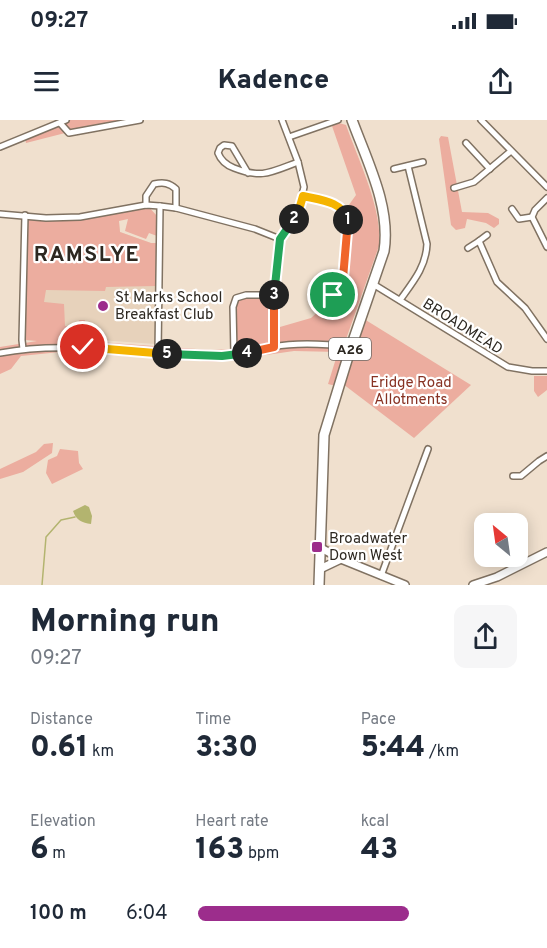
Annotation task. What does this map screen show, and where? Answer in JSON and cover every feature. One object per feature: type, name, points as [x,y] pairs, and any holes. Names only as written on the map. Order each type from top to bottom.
[{"type":"highway","name":"A26","points":[[319,585],[324,435],[384,251],[386,225],[381,201],[352,120]]},
{"type":"street","points":[[0,147],[66,120]]},
{"type":"street","points":[[60,123],[69,133],[140,120]]},
{"type":"street","points":[[274,347],[274,295],[280,239],[298,213],[304,186],[298,162],[282,120]]},
{"type":"street","points":[[289,137],[338,120]]},
{"type":"street","points":[[481,120],[547,187]]},
{"type":"street","points":[[466,143],[489,170]]},
{"type":"street","points":[[248,173],[232,146],[224,144],[218,153],[226,165],[248,173],[265,174],[298,162]]},
{"type":"street","points":[[454,188],[474,182],[512,151]]},
{"type":"street","points":[[394,169],[423,162]]},
{"type":"street","points":[[400,300],[423,267],[427,257],[427,244],[408,166]]},
{"type":"street","points":[[146,205],[146,196],[154,184],[163,182],[177,189],[176,208]]},
{"type":"street","points":[[303,196],[333,203],[343,208],[348,218],[342,290],[336,312],[325,315],[321,307],[342,290]]},
{"type":"street","points":[[547,198],[535,210],[532,218],[547,247]]},
{"type":"street","points":[[0,214],[46,218],[80,217],[146,205],[160,206],[176,208],[280,239]]},
{"type":"street","points":[[158,353],[160,206]]},
{"type":"street","points":[[512,209],[519,219],[532,218]]},
{"type":"street","points":[[23,349],[24,215]]},
{"type":"street","points":[[468,248],[487,235]]},
{"type":"street","points":[[479,241],[497,282],[525,308],[547,339]]},
{"type":"street","name":"BROADMEAD","points":[[373,284],[508,367],[547,371]]},
{"type":"street","points":[[234,355],[233,307],[236,298],[246,295],[274,295]]},
{"type":"street","points":[[0,353],[71,346],[198,356],[234,355],[274,347],[321,345],[351,347]]},
{"type":"street","points":[[381,576],[428,449]]},
{"type":"street","points":[[513,476],[521,476],[538,460],[547,456]]},
{"type":"street","points":[[321,548],[341,559],[405,585]]},
{"type":"street","points":[[473,585],[497,577],[547,552]]},
{"type":"street","points":[[320,569],[341,559]]},
{"type":"street","points":[[497,577],[500,585]]},
{"type":"shaded area","points":[[118,215],[120,232],[156,243],[155,344],[86,339],[25,340],[26,285]]},
{"type":"shaded area","points":[[85,505],[89,507],[92,516],[91,524],[80,520],[73,511]]},
{"type":"green space","points":[[67,120],[139,120],[69,132],[26,143],[25,139]]},
{"type":"green space","points":[[339,123],[346,125],[363,169],[377,217],[379,246],[345,342],[344,347],[348,348],[336,386],[328,384],[338,352],[294,351],[216,362],[60,352],[21,356],[11,369],[0,374],[0,347],[37,341],[25,340],[26,308],[23,306],[23,286],[26,285],[28,245],[25,244],[25,216],[80,217],[148,206],[157,216],[157,236],[149,233],[146,239],[125,231],[128,219],[119,221],[120,232],[156,243],[156,286],[106,287],[105,291],[46,290],[44,302],[64,304],[65,326],[78,326],[79,320],[85,320],[82,341],[211,350],[234,349],[234,320],[237,299],[241,297],[272,296],[273,329],[311,318],[343,289],[348,214],[346,209],[356,195],[332,126]]},
{"type":"green space","points":[[441,136],[448,137],[462,212],[488,213],[499,219],[499,224],[494,228],[486,223],[467,219],[465,228],[456,230],[451,225],[439,139]]},
{"type":"green space","name":"Eridge Road Allotments","points":[[364,319],[471,385],[414,438],[343,384]]},
{"type":"green space","points":[[534,376],[547,376],[547,390],[538,397],[534,391]]},
{"type":"green space","points":[[53,443],[52,453],[23,472],[0,479],[0,469],[36,452],[44,444]]},
{"type":"green space","points":[[60,449],[78,451],[79,463],[83,469],[52,484],[46,473],[48,460],[57,456]]},
{"type":"waterway","points":[[42,585],[46,537],[61,520],[75,517]]},
{"type":"place","name":"St Marks School Breakfast Club","points":[[103,306]]},
{"type":"place","name":"Broadwater Down West","points":[[317,547]]},
{"type":"district","name":"RAMSLYE","points":[[87,254]]},
{"type":"route","points":[[83,347],[222,356],[252,353],[274,347],[277,253],[280,239],[298,213],[303,196],[333,203],[343,208],[348,218],[342,290],[333,295]]}]
